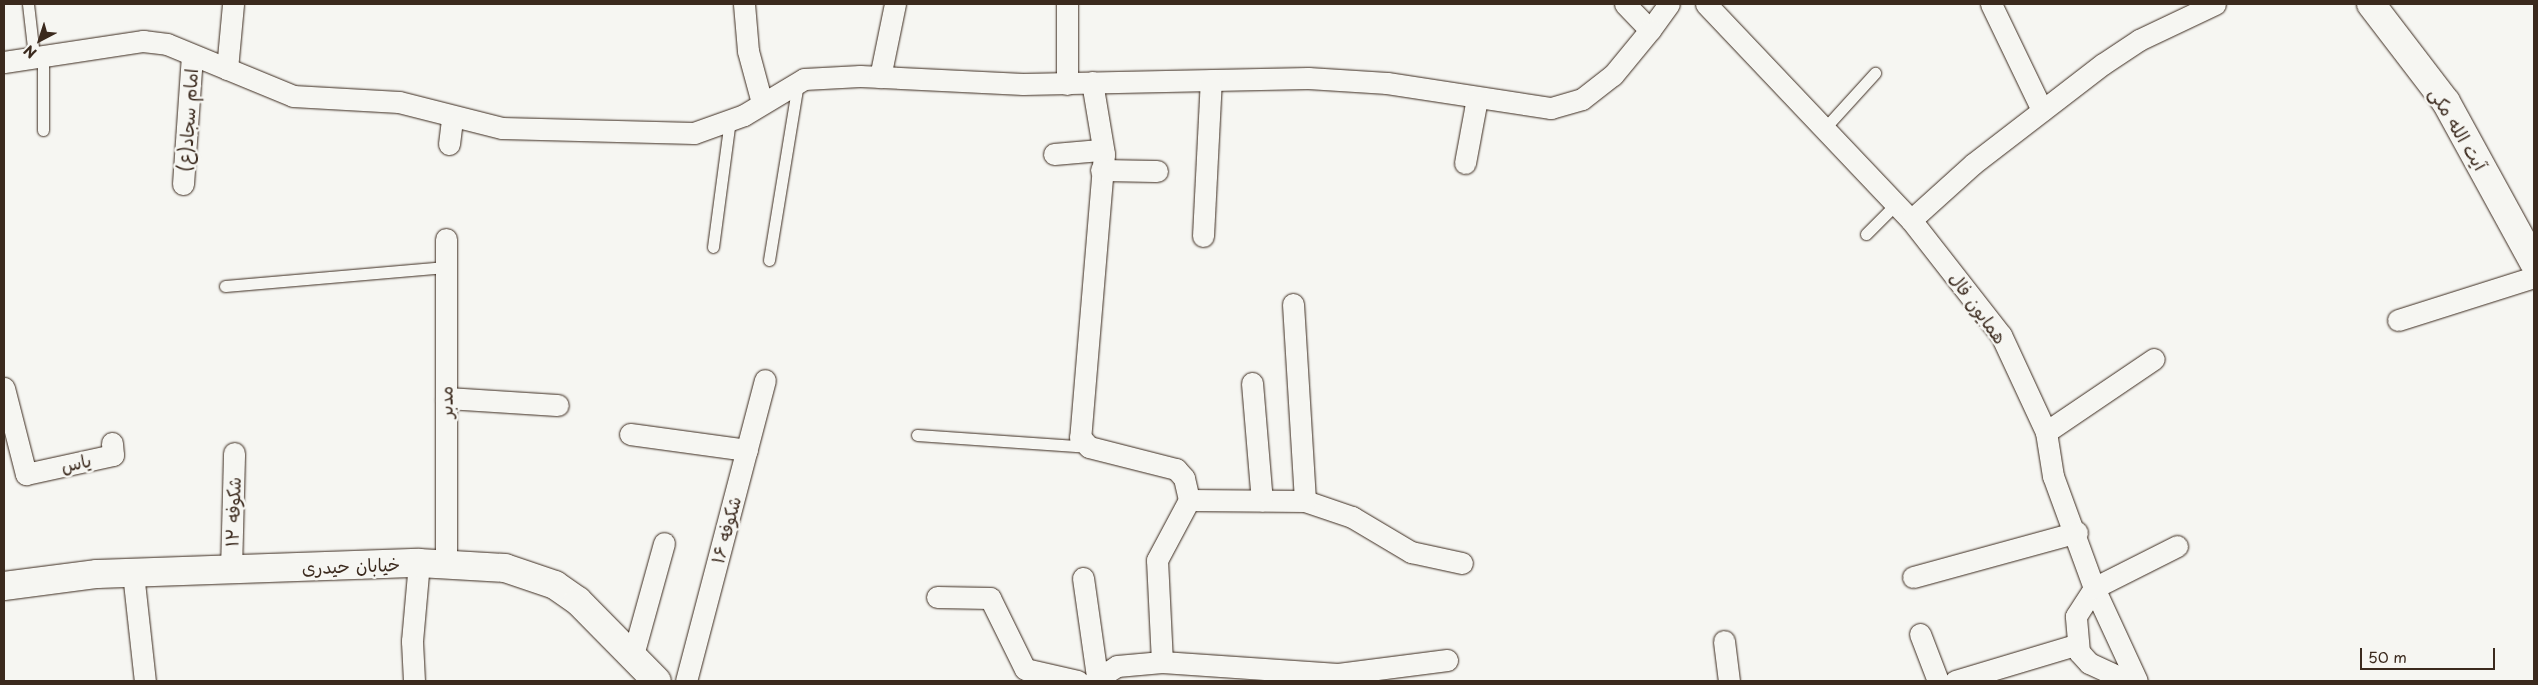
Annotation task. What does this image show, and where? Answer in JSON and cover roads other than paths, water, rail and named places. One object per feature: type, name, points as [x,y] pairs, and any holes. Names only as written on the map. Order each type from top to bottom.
[{"type":"street","points":[[227,69],[234,4]]},
{"type":"street","points":[[744,4],[748,51],[762,103]]},
{"type":"street","points":[[880,77],[895,4]]},
{"type":"street","points":[[1067,4],[1067,84]]},
{"type":"street","points":[[1625,4],[1650,30]]},
{"type":"street","points":[[4,62],[39,55],[143,41],[167,44],[293,96],[400,102],[452,119],[502,128],[694,133],[730,120],[798,82],[880,77],[1067,84],[1211,80],[1387,83],[1551,108],[1582,99],[1613,75],[1669,4]]},
{"type":"street","name":"همایون فال","points":[[1706,4],[1911,220],[2000,335],[2046,432],[2053,476],[2077,532],[2094,588],[2137,681]]},
{"type":"street","points":[[1991,4],[2042,110]]},
{"type":"street","points":[[1911,220],[1973,164],[2042,110],[2138,40],[2215,4]]},
{"type":"street","name":"آیت الله مکی","points":[[2371,4],[2446,102],[2534,263]]},
{"type":"street","name":"امام سجاد(ع)","points":[[184,184],[192,55]]},
{"type":"street","points":[[1203,236],[1211,80]]},
{"type":"street","points":[[1092,82],[1100,117],[1101,160],[1079,421],[1080,437],[1090,447],[1176,469],[1184,478],[1189,500],[1157,560],[1162,662]]},
{"type":"street","points":[[1466,163],[1477,98]]},
{"type":"street","points":[[449,144],[452,119]]},
{"type":"street","points":[[1054,154],[1101,160],[1157,172]]},
{"type":"street","name":"مدبر","points":[[446,239],[446,564]]},
{"type":"street","points":[[2398,320],[2534,277]]},
{"type":"street","points":[[1293,304],[1305,501]]},
{"type":"street","points":[[2046,432],[2154,359]]},
{"type":"street","name":"شکوفه ۱۶","points":[[686,681],[765,380]]},
{"type":"street","points":[[1252,383],[1262,501]]},
{"type":"street","points":[[4,388],[8,420]]},
{"type":"street","points":[[446,398],[558,405]]},
{"type":"street","name":"یاس","points":[[8,420],[26,474],[113,455],[112,443]]},
{"type":"street","points":[[630,434],[747,450]]},
{"type":"street","name":"شکوفه ۱۲","points":[[231,570],[234,454]]},
{"type":"street","points":[[1189,500],[1305,501],[1352,517],[1411,552],[1462,563]]},
{"type":"street","points":[[1913,577],[2077,532]]},
{"type":"street","points":[[633,655],[664,543]]},
{"type":"street","points":[[2128,681],[2089,663],[2078,644],[2076,616],[2094,588],[2177,546]]},
{"type":"street","points":[[414,681],[412,641],[419,563]]},
{"type":"street","name":"خیابان حیدری","points":[[4,586],[133,573],[419,563],[505,568],[554,585],[600,620],[657,681]]},
{"type":"street","points":[[133,573],[145,681]]},
{"type":"street","points":[[1084,578],[1089,680]]},
{"type":"street","points":[[937,597],[990,598],[1025,669],[1089,680],[1129,664],[1162,662],[1338,674],[1447,660]]},
{"type":"street","points":[[1920,634],[1938,681]]},
{"type":"street","points":[[1724,641],[1730,681]]},
{"type":"street","points":[[1955,681],[2078,644]]},
{"type":"lane","points":[[28,4],[39,55],[43,130]]},
{"type":"lane","points":[[1824,129],[1875,73]]},
{"type":"lane","points":[[769,260],[798,82]]},
{"type":"lane","points":[[713,247],[730,120]]},
{"type":"lane","points":[[1866,234],[1895,205]]},
{"type":"lane","points":[[225,286],[446,267]]},
{"type":"lane","points":[[917,435],[1090,447]]}]
